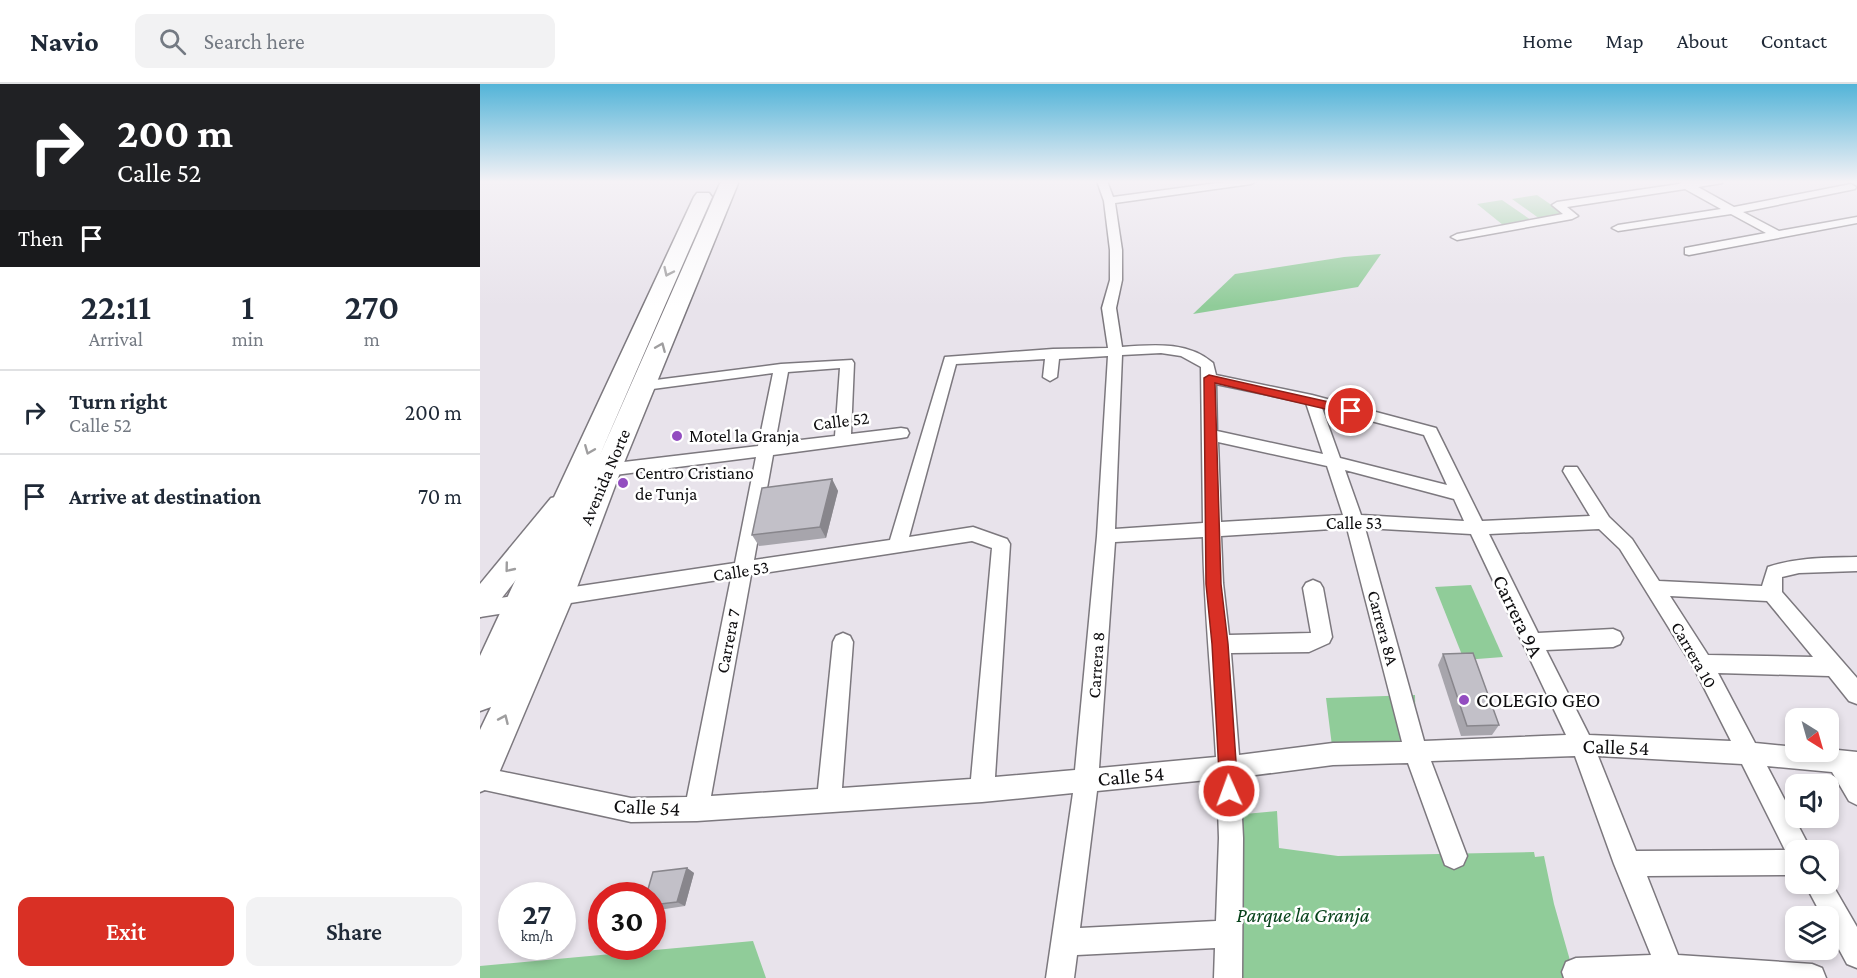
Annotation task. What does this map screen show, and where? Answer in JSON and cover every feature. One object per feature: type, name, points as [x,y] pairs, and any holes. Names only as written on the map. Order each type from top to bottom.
[{"type":"main road","name":"Avenida Norte","points":[[480,695],[487,659],[521,604],[612,394],[692,223]]},
{"type":"main road","name":"Avenida Norte","points":[[480,773],[557,598],[607,470],[713,223]]},
{"type":"street","name":"Carrera 8","points":[[1060,978],[1086,781],[1106,536],[1115,350],[1109,308],[1116,280],[1116,250],[1112,223]]},
{"type":"street","points":[[1457,237],[1535,223]]},
{"type":"street","points":[[1618,228],[1652,223]]},
{"type":"street","points":[[1756,223],[1776,234]]},
{"type":"street","points":[[1689,251],[1841,223]]},
{"type":"street","points":[[897,546],[950,360],[1115,350],[1178,350],[1197,357],[1208,366],[1213,584],[1220,644],[1231,838],[1228,978]]},
{"type":"street","points":[[1050,376],[1053,353]]},
{"type":"street","points":[[645,385],[781,368],[848,363],[843,440]]},
{"type":"street","name":"Carrera 7","points":[[697,808],[781,368]]},
{"type":"street","points":[[1209,378],[1312,400]]},
{"type":"street","name":"Carrera 9A","points":[[1312,400],[1430,432],[1582,746],[1670,968]]},
{"type":"street","name":"Carrera 8A","points":[[1312,400],[1354,521],[1416,752],[1454,856]]},
{"type":"street","name":"Calle 52","points":[[607,470],[901,433]]},
{"type":"street","points":[[1210,435],[1334,462],[1459,494]]},
{"type":"street","name":"Carrera 10","points":[[1571,471],[1603,522],[1621,537],[1702,664],[1794,840]]},
{"type":"street","points":[[480,607],[572,490]]},
{"type":"street","name":"Calle 53","points":[[1106,536],[1354,521],[1476,528],[1603,522]]},
{"type":"street","name":"Calle 53","points":[[480,607],[521,604],[974,534],[1001,544],[982,790]]},
{"type":"street","points":[[1857,564],[1799,566],[1776,572],[1772,580],[1772,594],[1857,694]]},
{"type":"street","points":[[1220,644],[1309,643],[1322,637],[1313,588]]},
{"type":"street","points":[[1654,588],[1772,594]]},
{"type":"street","points":[[1532,642],[1613,638]]},
{"type":"street","points":[[829,800],[843,642]]},
{"type":"street","points":[[1702,664],[1833,667]]},
{"type":"street","name":"Calle 54","points":[[480,778],[631,810],[982,790],[1228,767],[1333,754],[1416,752],[1460,748],[1582,746],[1747,753],[1848,762]]},
{"type":"street","points":[[1848,762],[1857,793]]},
{"type":"street","points":[[1627,864],[1785,862]]},
{"type":"street","points":[[1824,894],[1857,954]]},
{"type":"street","points":[[1066,942],[1228,934]]},
{"type":"street","points":[[1577,975],[1670,968],[1725,976],[1812,978]]},
{"type":"green space","points":[[1381,254],[1358,287],[1193,314],[1235,274],[1344,257]]},
{"type":"green space","points":[[1471,585],[1503,657],[1464,660],[1435,587]]},
{"type":"green space","points":[[1415,695],[1416,752],[1333,754],[1326,698]]},
{"type":"green space","name":"Parque la Granja","points":[[1277,811],[1279,848],[1338,856],[1534,852],[1535,857],[1544,856],[1554,904],[1575,978],[1238,978],[1234,815]]},
{"type":"green space","points":[[753,941],[766,978],[480,978],[480,966],[546,960],[576,960],[576,957],[588,956],[588,960],[666,960],[666,949]]},
{"type":"building","points":[[832,479],[820,527],[752,535],[762,488]]},
{"type":"building","points":[[1473,653],[1499,725],[1467,726],[1443,654]]},
{"type":"building","points":[[687,868],[677,902],[666,903],[666,882],[650,882],[653,872]]},
{"type":"place","name":"Motel la Granja","points":[[677,436]]},
{"type":"place","name":"Centro Cristiano de Tunja","points":[[623,483]]},
{"type":"place","name":"COLEGIO GEO","points":[[1464,700]]},
{"type":"route","points":[[1229,791],[1220,644],[1213,584],[1209,378],[1312,400],[1351,411]]}]
